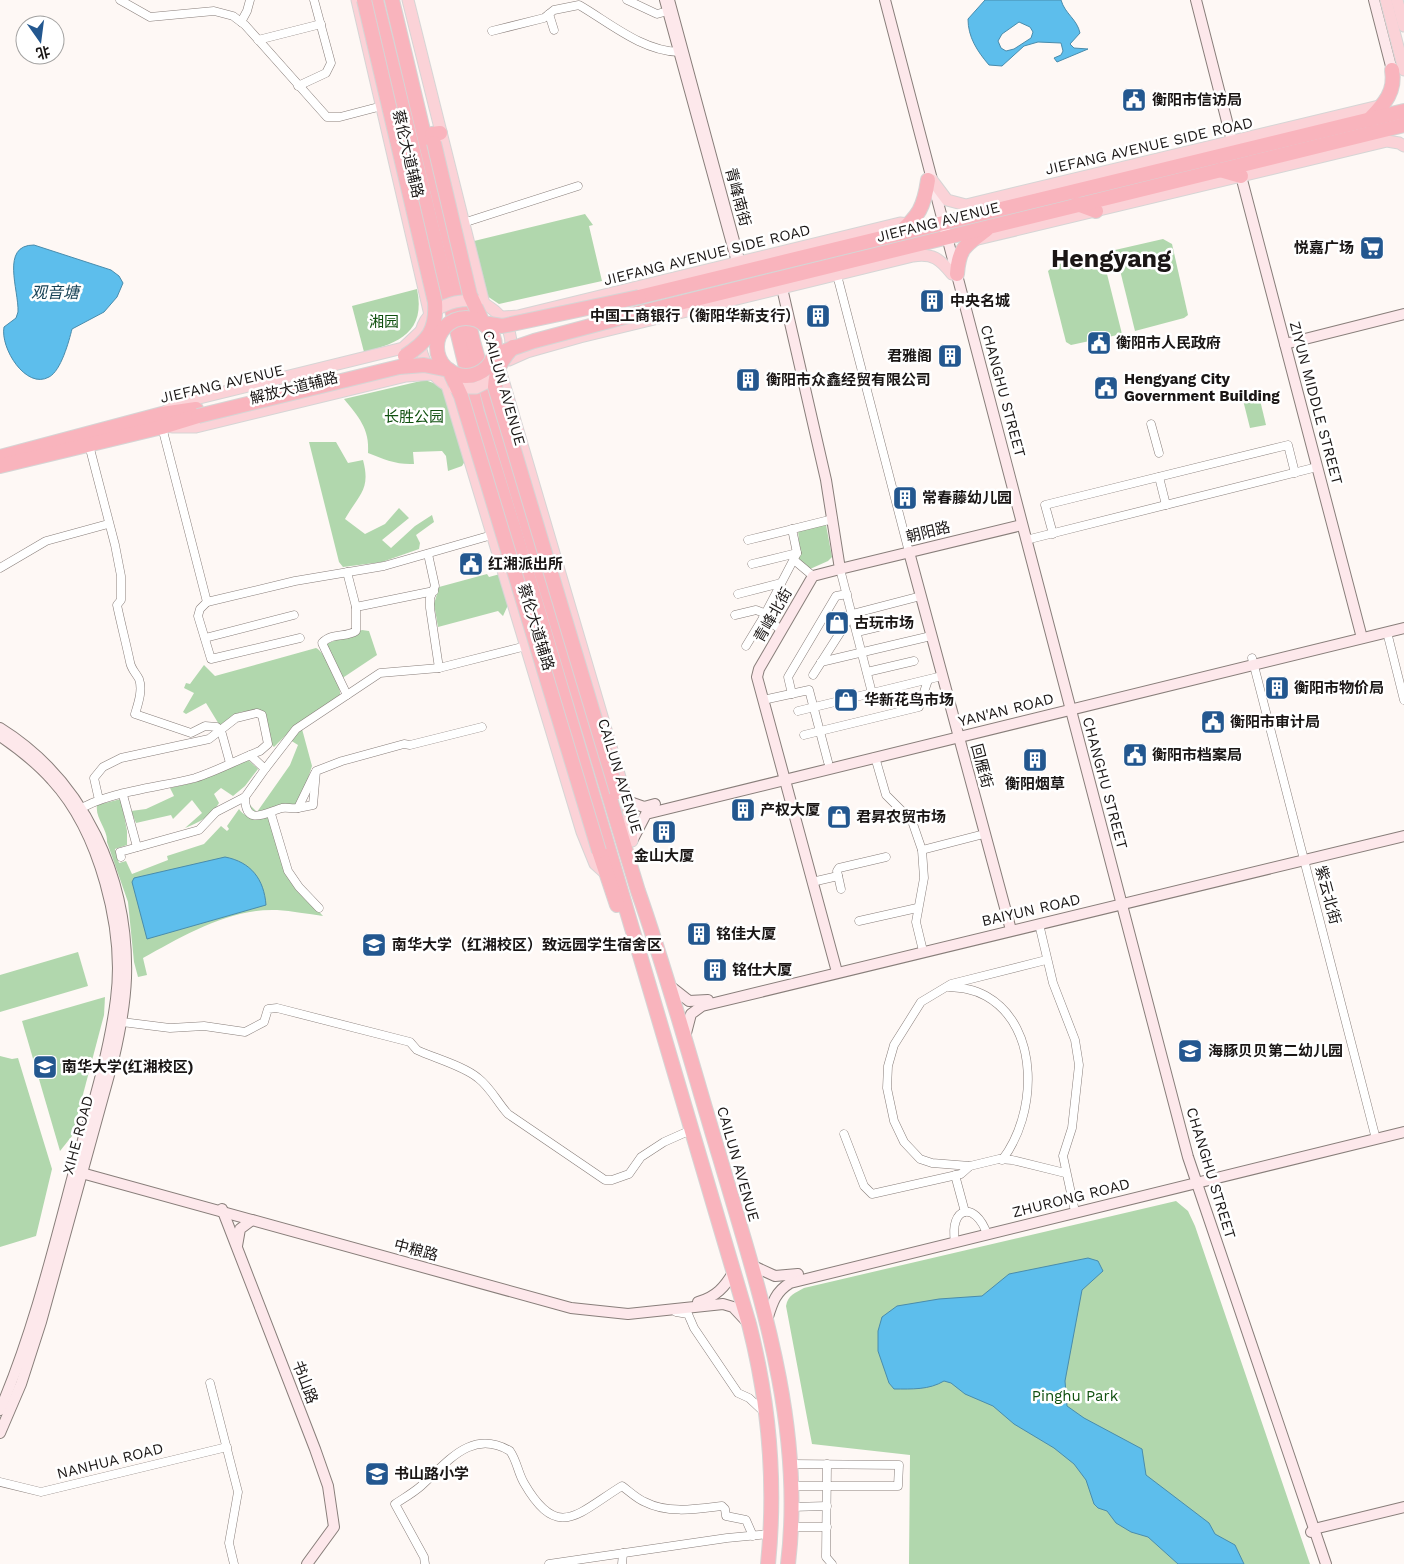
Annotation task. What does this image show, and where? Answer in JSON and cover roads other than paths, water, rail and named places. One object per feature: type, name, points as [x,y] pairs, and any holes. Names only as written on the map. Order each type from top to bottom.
[{"type":"highway","points":[[364,0],[433,309],[433,329],[419,347],[405,356]]},
{"type":"highway","name":"CAILUN AVENUE","points":[[376,0],[477,412],[749,1324],[760,1370],[772,1486],[768,1564]]},
{"type":"highway","name":"CAILUN AVENUE","points":[[392,0],[472,336],[492,409],[638,891],[664,964],[767,1320],[788,1425],[791,1464],[791,1527],[788,1564]]},
{"type":"highway","points":[[400,0],[483,323],[494,339],[492,358],[487,366],[471,375],[462,375],[449,370],[440,360],[437,352],[439,335],[443,328],[458,318],[466,318],[483,323]]},
{"type":"highway","points":[[1369,120],[1383,105],[1393,88],[1398,70]]},
{"type":"highway","name":"JIEFANG AVENUE","points":[[483,323],[502,326],[639,297],[739,267],[896,236],[912,227],[943,231],[992,225],[1234,147],[1369,120],[1404,111]]},
{"type":"highway","name":"JIEFANG AVENUE","points":[[487,366],[498,355],[511,354],[572,330],[643,312],[780,284],[943,231],[1075,198],[1114,195],[1404,125]]},
{"type":"highway","points":[[1219,170],[1241,176]]},
{"type":"highway","points":[[912,227],[925,201],[930,180]]},
{"type":"highway","points":[[1075,198],[1098,210],[1114,195]]},
{"type":"highway","points":[[954,274],[958,255],[972,240],[992,225]]},
{"type":"highway","points":[[780,284],[802,283]]},
{"type":"highway","points":[[433,309],[445,315],[467,309],[477,301]]},
{"type":"highway","points":[[477,301],[492,319],[516,323]]},
{"type":"highway","points":[[568,312],[504,330],[502,338],[508,343],[572,330]]},
{"type":"highway","name":"JIEFANG AVENUE","points":[[197,413],[405,356],[425,346],[443,328]]},
{"type":"highway","points":[[511,354],[500,362],[496,376],[622,797],[632,842],[653,914],[664,964]]},
{"type":"highway","name":"JIEFANG AVENUE","points":[[0,457],[399,366],[428,370],[449,370]]},
{"type":"highway","points":[[428,370],[442,374],[454,390]]},
{"type":"highway","points":[[449,370],[604,873],[637,946]]},
{"type":"highway","points":[[454,390],[465,384],[488,378],[497,379]]},
{"type":"highway","name":"JIEFANG AVENUE","points":[[0,466],[89,445],[162,420]]},
{"type":"main road","name":"蔡伦大道辅路","points":[[357,0],[433,309]]},
{"type":"main road","points":[[408,0],[435,137],[463,223],[477,301],[492,307],[503,317],[510,331],[511,354],[527,352],[780,284],[814,422],[833,519],[840,569],[813,576]]},
{"type":"main road","name":"青峰南街","points":[[667,0],[679,52],[739,267]]},
{"type":"main road","name":"青峰南街","points":[[667,0],[739,267]]},
{"type":"main road","name":"CHANGHU STREET","points":[[881,0],[930,180]]},
{"type":"main road","name":"CHANGHU STREET","points":[[885,0],[1067,707],[1193,1180],[1313,1532],[1326,1564]]},
{"type":"main road","points":[[1196,0],[1234,147]]},
{"type":"main road","points":[[1374,0],[1398,70]]},
{"type":"main road","points":[[1386,0],[1398,70]]},
{"type":"main road","points":[[1397,0],[1404,26]]},
{"type":"main road","name":"JIEFANG AVENUE SIDE ROAD","points":[[930,180],[947,200],[966,205],[1060,182],[1234,147],[1383,105]]},
{"type":"main road","points":[[972,240],[1388,142],[1399,143],[1404,146]]},
{"type":"main road","name":"ZIYUN MIDDLE STREET","points":[[1241,176],[1361,635]]},
{"type":"main road","points":[[1060,182],[1075,198]]},
{"type":"main road","name":"JIEFANG AVENUE SIDE ROAD","points":[[503,317],[518,316],[739,267],[900,223],[912,227]]},
{"type":"main road","points":[[802,283],[928,254],[940,259],[954,274]]},
{"type":"main road","points":[[428,370],[421,351],[422,330],[433,309]]},
{"type":"main road","points":[[1285,344],[1404,314]]},
{"type":"main road","name":"解放大道辅路","points":[[162,420],[179,403],[403,348],[422,330]]},
{"type":"main road","name":"解放大道辅路","points":[[162,420],[196,427],[428,370]]},
{"type":"main road","name":"蔡伦大道辅路","points":[[454,390],[492,535],[582,832],[595,864],[604,873]]},
{"type":"main road","name":"CHANGHU STREET","points":[[1020,525],[1026,540],[1067,707]]},
{"type":"main road","name":"朝阳路","points":[[840,569],[1020,525]]},
{"type":"main road","name":"回雁街","points":[[909,552],[1010,928]]},
{"type":"main road","name":"青峰北街","points":[[813,576],[757,677],[836,970]]},
{"type":"main road","name":"YAN'AN ROAD","points":[[632,842],[646,814],[828,762],[957,734],[1361,635],[1404,621]]},
{"type":"main road","name":"YAN'AN ROAD","points":[[1361,635],[1404,628]]},
{"type":"main road","name":"XIHE ROAD","points":[[0,728],[20,740],[60,777],[78,810],[99,842],[118,896],[126,950],[125,999],[122,1022],[44,1285],[0,1410]]},
{"type":"main road","name":"YAN'AN ROAD","points":[[622,797],[644,807],[875,757],[957,734]]},
{"type":"main road","name":"XIHE ROAD","points":[[0,736],[30,758],[53,780],[78,810],[109,897],[114,926],[118,977],[106,1053],[42,1322],[21,1384],[0,1433]]},
{"type":"main road","name":"BAIYUN ROAD","points":[[670,986],[688,1001],[701,1002],[1304,857],[1404,830]]},
{"type":"main road","name":"BAIYUN ROAD","points":[[1304,857],[1404,836]]},
{"type":"main road","name":"BAIYUN ROAD","points":[[1010,928],[1039,924],[1119,902]]},
{"type":"main road","name":"BAIYUN ROAD","points":[[685,1038],[692,1014],[702,1006],[836,970]]},
{"type":"main road","name":"ZHURONG ROAD","points":[[767,1320],[779,1289],[790,1283],[986,1231],[1375,1136],[1404,1126]]},
{"type":"main road","name":"ZHURONG ROAD","points":[[1375,1136],[1404,1132]]},
{"type":"main road","name":"中粮路","points":[[79,1170],[570,1304],[600,1309],[628,1310],[668,1307],[711,1298],[719,1292],[734,1271]]},
{"type":"main road","name":"ZHURONG ROAD","points":[[986,1231],[1074,1207],[1193,1180]]},
{"type":"main road","name":"中粮路","points":[[222,1210],[252,1220],[571,1308],[628,1314],[722,1304],[733,1307],[749,1324]]},
{"type":"main road","name":"书山路","points":[[222,1210],[316,1448],[328,1486],[334,1527],[307,1564]]},
{"type":"main road","points":[[237,1247],[240,1229],[252,1220]]},
{"type":"main road","name":"ZHURONG ROAD","points":[[751,1264],[775,1276],[788,1277],[955,1239]]},
{"type":"main road","points":[[1313,1532],[1404,1507]]},
{"type":"main road","points":[[1313,1532],[1404,1513]]},
{"type":"main road","name":"CHANGHU STREET","points":[[1313,1532],[1320,1564]]},
{"type":"street","points":[[120,0],[150,18],[214,11],[233,16],[258,40],[327,117],[340,117],[382,106]]},
{"type":"street","points":[[241,22],[250,0]]},
{"type":"street","points":[[298,86],[330,69],[331,64],[314,0]]},
{"type":"street","points":[[492,31],[544,18],[554,10],[581,6],[588,0]]},
{"type":"street","points":[[627,0],[656,14],[668,11]]},
{"type":"street","points":[[581,6],[643,43],[662,51],[679,52]]},
{"type":"street","points":[[550,14],[554,30]]},
{"type":"street","points":[[258,40],[321,24]]},
{"type":"street","points":[[463,223],[578,186]]},
{"type":"street","points":[[837,275],[909,552]]},
{"type":"street","points":[[162,420],[207,602]]},
{"type":"street","points":[[1151,424],[1159,452]]},
{"type":"street","points":[[89,445],[115,545],[121,576],[121,600],[117,604],[118,612],[128,644],[130,663],[139,680],[140,699],[135,714],[191,733],[205,726],[217,727],[230,763]]},
{"type":"street","points":[[1053,534],[1045,505],[1159,476],[1288,445],[1295,473]]},
{"type":"street","points":[[1026,540],[1317,468]]},
{"type":"street","points":[[1159,476],[1166,505]]},
{"type":"street","points":[[748,540],[833,519]]},
{"type":"street","points":[[0,568],[46,541],[108,524]]},
{"type":"street","points":[[792,529],[796,556],[813,576]]},
{"type":"street","points":[[300,638],[211,659],[198,616],[200,609],[207,602],[294,580],[384,566],[492,535]]},
{"type":"street","points":[[428,554],[434,591],[430,598],[430,608],[439,668]]},
{"type":"street","points":[[752,564],[796,556]]},
{"type":"street","points":[[746,646],[796,556]]},
{"type":"street","points":[[840,569],[872,693]]},
{"type":"street","points":[[347,572],[356,607],[356,631],[348,635],[331,637],[322,642],[324,650],[347,695]]},
{"type":"street","points":[[738,594],[780,583]]},
{"type":"street","points":[[356,607],[434,591]]},
{"type":"street","points":[[792,694],[788,677],[836,596],[846,594]]},
{"type":"street","points":[[813,675],[852,614],[921,596]]},
{"type":"street","points":[[735,615],[756,610],[782,630]]},
{"type":"street","points":[[205,638],[294,615]]},
{"type":"street","points":[[857,632],[903,621]]},
{"type":"street","points":[[1387,632],[1404,700]]},
{"type":"street","points":[[821,662],[931,636]]},
{"type":"street","points":[[121,857],[120,852],[199,830],[216,812],[245,797],[296,730],[380,673],[439,668],[526,646]]},
{"type":"street","points":[[867,672],[914,661]]},
{"type":"street","name":"紫云北街","points":[[1252,661],[1375,1136]]},
{"type":"street","points":[[798,711],[942,676]]},
{"type":"street","points":[[804,735],[919,707],[928,680]]},
{"type":"street","points":[[763,700],[809,690],[828,762]]},
{"type":"street","points":[[78,810],[89,803],[99,800],[197,777],[250,755],[268,744],[260,713],[236,718],[209,738],[121,758],[109,763],[94,778],[99,800]]},
{"type":"street","points":[[245,797],[250,814],[266,816],[283,808],[313,805],[316,771],[342,761],[404,744],[410,745],[482,727]]},
{"type":"street","points":[[250,755],[265,769]]},
{"type":"street","points":[[875,757],[886,795],[912,821],[922,850],[925,863],[924,878],[916,927],[923,949]]},
{"type":"street","points":[[123,795],[138,847]]},
{"type":"street","points":[[271,814],[288,871],[299,887],[319,908]]},
{"type":"street","points":[[922,850],[984,834]]},
{"type":"street","points":[[841,889],[837,871],[839,868],[886,857]]},
{"type":"street","points":[[812,882],[838,876]]},
{"type":"street","points":[[859,921],[918,908]]},
{"type":"street","points":[[1039,924],[1052,983],[1074,1040],[1079,1065],[1072,1128],[1063,1156],[1065,1173],[1074,1207]]},
{"type":"street","points":[[1046,960],[947,987],[921,1002],[894,1045],[888,1066],[887,1088],[894,1121],[904,1142],[920,1158],[932,1164],[970,1166],[1002,1160],[1065,1173]]},
{"type":"street","points":[[947,987],[968,989],[984,995],[997,1003],[1013,1023],[1024,1050],[1029,1073],[1025,1111],[1018,1136],[1002,1160]]},
{"type":"street","points":[[122,1022],[170,1028],[204,1026],[245,1032],[264,1022],[268,1009],[278,1008],[410,1042],[417,1050],[477,1076],[496,1095],[499,1104],[508,1114],[605,1180],[612,1180],[629,1174],[641,1157],[664,1142],[691,1130]]},
{"type":"street","points":[[844,1134],[864,1186],[872,1194],[961,1174],[970,1166]]},
{"type":"street","points":[[955,1175],[965,1212]]},
{"type":"street","points":[[955,1239],[956,1218],[965,1212],[976,1214],[986,1231]]},
{"type":"street","points":[[670,1311],[688,1314],[694,1328],[738,1393],[750,1398],[766,1414]]},
{"type":"street","points":[[210,1383],[238,1492],[229,1543],[234,1564]]},
{"type":"street","points":[[425,1564],[424,1557],[397,1511],[395,1504],[421,1486],[442,1464],[460,1452],[478,1444],[491,1442],[510,1451],[534,1499],[540,1506],[558,1518],[570,1518],[622,1486],[644,1502],[658,1507],[688,1510],[722,1506],[725,1509],[726,1516],[746,1520],[753,1536]]},
{"type":"street","name":"NANHUA ROAD","points":[[0,1482],[40,1492],[227,1447]]},
{"type":"street","points":[[791,1464],[899,1465],[898,1486],[791,1486]]},
{"type":"street","points":[[827,1464],[826,1557],[832,1564]]},
{"type":"street","points":[[791,1507],[827,1506]]},
{"type":"street","points":[[791,1527],[826,1527]]},
{"type":"street","points":[[548,1564],[770,1534]]},
{"type":"street","points":[[622,1564],[623,1553]]},
{"type":"water","points":[[985,0],[1061,0],[1080,33],[1070,44],[1074,48],[1088,49],[1057,62],[1054,58],[1061,55],[1063,51],[1061,43],[1038,42],[1024,46],[1002,66],[989,65],[974,44],[968,26],[968,19]],"holes":[[[1019,22],[1030,27],[1033,32],[1031,38],[1014,49],[1006,51],[1001,48],[998,41],[1002,34]]]},
{"type":"water","name":"观音塘","points":[[34,245],[111,270],[119,276],[123,283],[117,297],[104,312],[72,329],[64,355],[57,369],[49,377],[40,379],[32,378],[16,365],[6,346],[4,336],[4,327],[16,318],[18,312],[14,260],[17,252],[24,247]]},
{"type":"water","points":[[225,857],[242,863],[254,873],[262,887],[266,905],[147,939],[132,882],[134,878]]},
{"type":"water","points":[[1088,1258],[1098,1261],[1103,1271],[1082,1290],[1065,1381],[1067,1406],[1084,1418],[1142,1449],[1146,1475],[1209,1523],[1215,1534],[1235,1545],[1244,1564],[1178,1564],[1148,1537],[1131,1532],[1116,1523],[1107,1511],[1098,1508],[1094,1504],[1086,1480],[1074,1464],[1054,1448],[1014,1424],[993,1406],[965,1394],[951,1383],[944,1381],[932,1386],[914,1389],[894,1389],[889,1383],[878,1351],[878,1331],[882,1317],[897,1306],[939,1299],[982,1296],[1009,1274]]},
{"type":"place","name":"衡阳市信访局","points":[[1134,100]]},
{"type":"place","name":"悦嘉广场","points":[[1372,248]]},
{"type":"place","name":"中央名城","points":[[932,301]]},
{"type":"place","name":"中国工商银行（衡阳华新支行）","points":[[818,316]]},
{"type":"place","name":"衡阳市人民政府","points":[[1099,343]]},
{"type":"place","name":"君雅阁","points":[[950,356]]},
{"type":"place","name":"衡阳市众鑫经贸有限公司","points":[[748,380]]},
{"type":"place","name":"Hengyang City Government Building","points":[[1106,388]]},
{"type":"place","name":"常春藤幼儿园","points":[[905,498]]},
{"type":"place","name":"红湘派出所","points":[[471,564]]},
{"type":"place","name":"古玩市场","points":[[837,623]]},
{"type":"place","name":"衡阳市物价局","points":[[1277,688]]},
{"type":"place","name":"华新花鸟市场","points":[[846,700]]},
{"type":"place","name":"衡阳市审计局","points":[[1213,722]]},
{"type":"place","name":"衡阳市档案局","points":[[1135,755]]},
{"type":"place","name":"衡阳烟草","points":[[1035,760]]},
{"type":"place","name":"产权大厦","points":[[743,810]]},
{"type":"place","name":"君昇农贸市场","points":[[839,817]]},
{"type":"place","name":"金山大厦","points":[[664,832]]},
{"type":"place","name":"铭佳大厦","points":[[699,934]]},
{"type":"place","name":"南华大学（红湘校区）致远园学生宿舍区","points":[[374,945]]},
{"type":"place","name":"铭仕大厦","points":[[715,970]]},
{"type":"place","name":"海豚贝贝第二幼儿园","points":[[1190,1051]]},
{"type":"place","name":"南华大学(红湘校区)","points":[[45,1067]]},
{"type":"place","name":"书山路小学","points":[[377,1474]]},
{"type":"district","name":"Hengyang","points":[[1111,258]]},
{"type":"park label","name":"湘园","points":[[384,322]]},
{"type":"park label","name":"长胜公园","points":[[414,417]]},
{"type":"park label","name":"Pinghu Park","points":[[1075,1396]]}]
